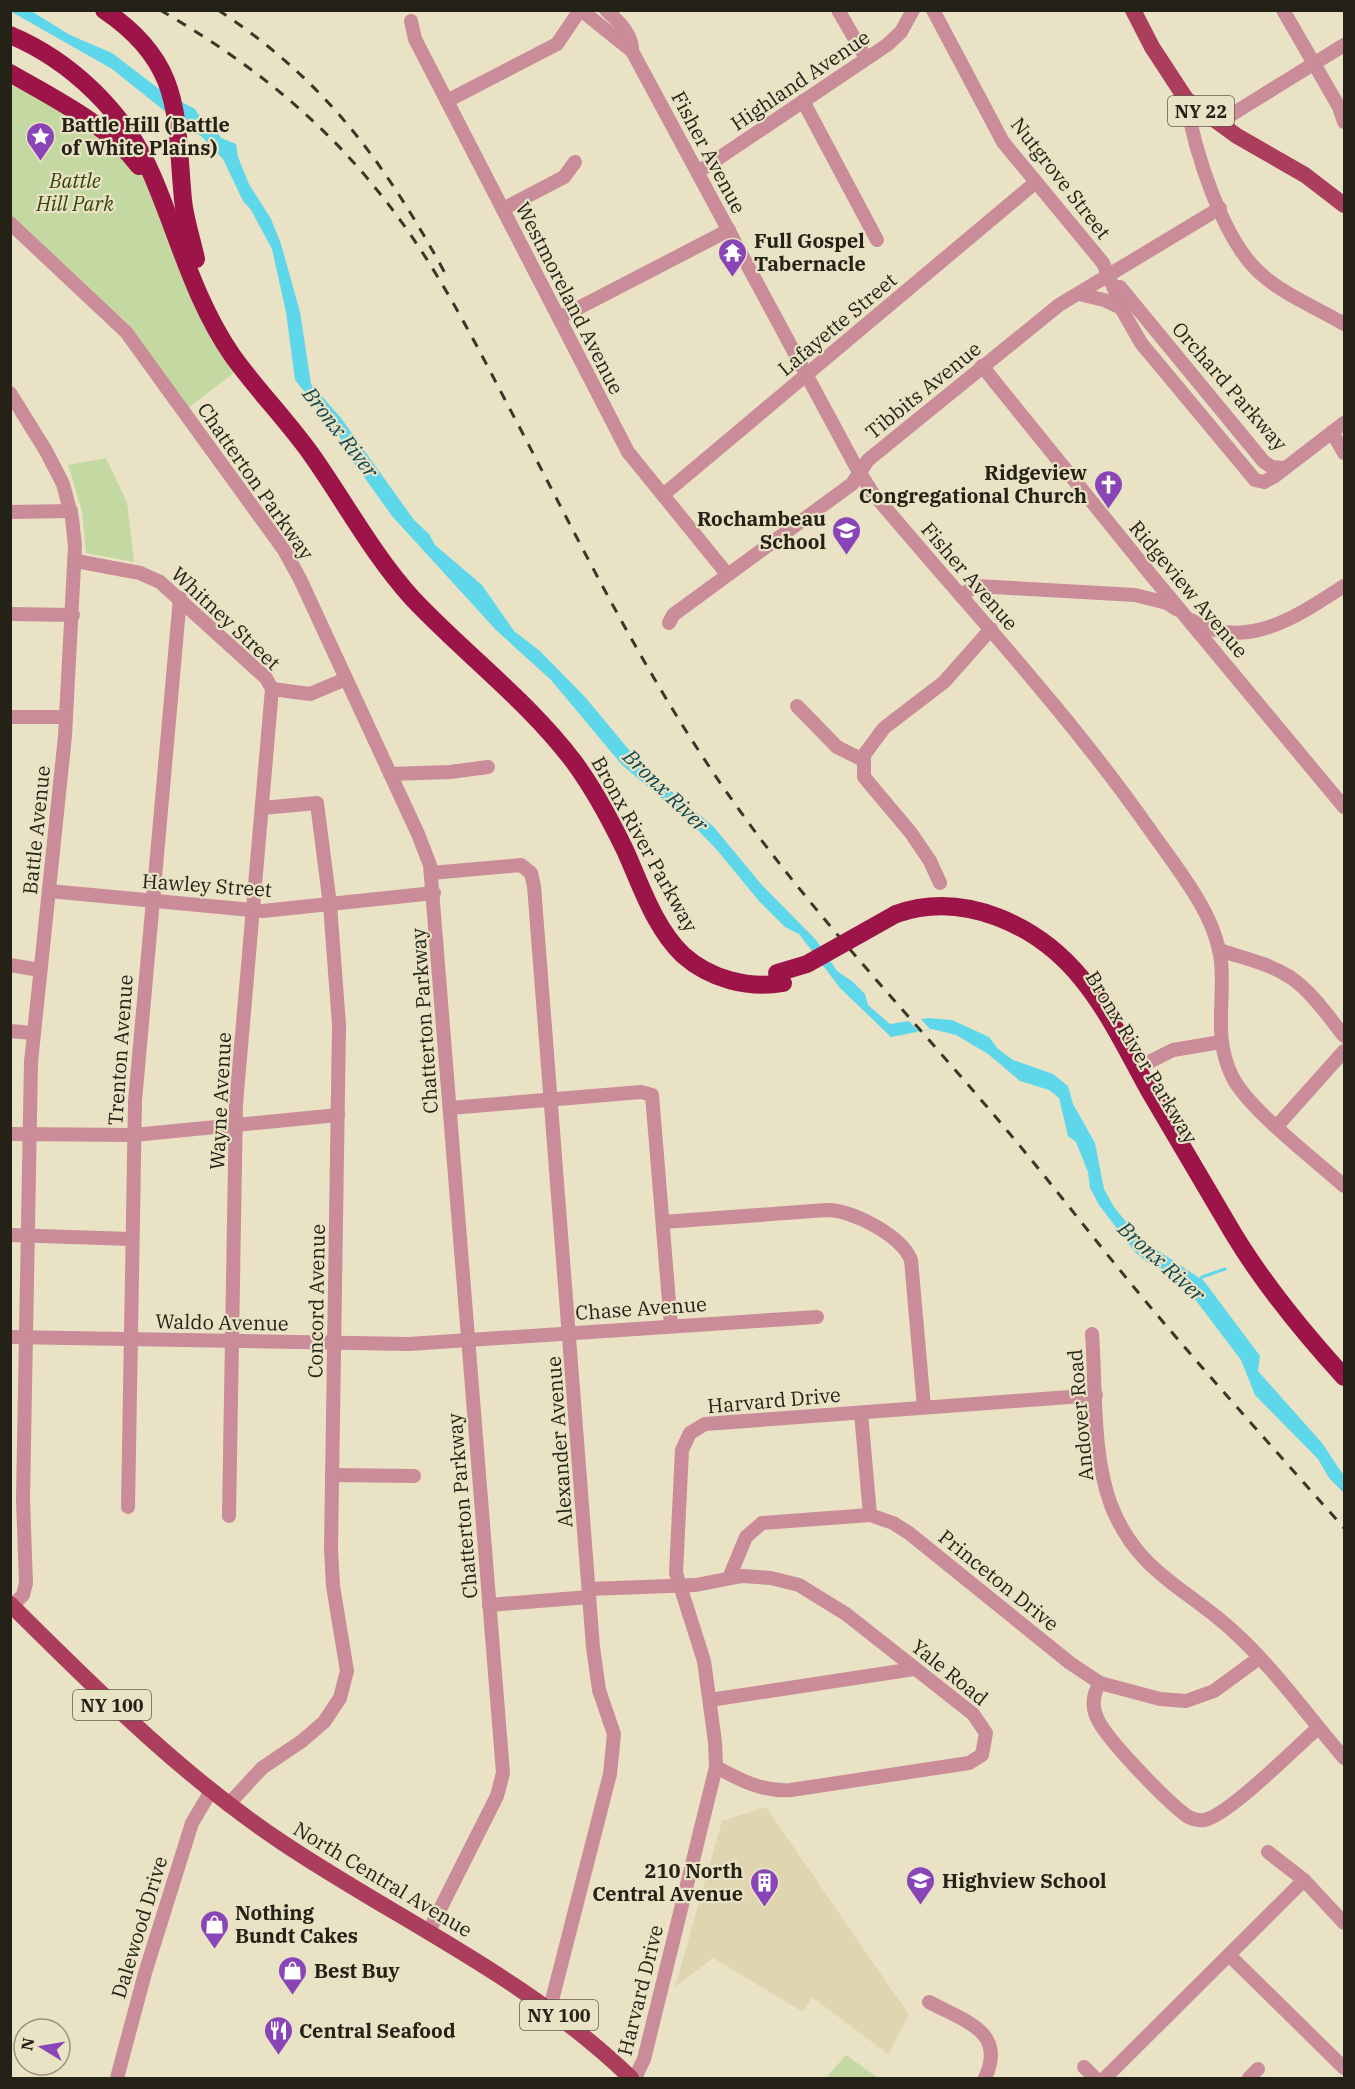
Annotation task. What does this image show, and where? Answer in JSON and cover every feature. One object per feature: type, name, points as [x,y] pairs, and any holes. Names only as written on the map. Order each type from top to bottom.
[{"type":"highway","points":[[104,10],[142,43],[166,81],[180,132],[184,202],[196,259]]},
{"type":"highway","name":"Bronx River Parkway","points":[[10,27],[43,43],[71,62],[118,105],[152,156],[221,317],[237,345],[314,442],[394,559],[425,596],[559,728],[589,766],[618,813],[661,907],[677,933],[700,955],[720,966],[750,974],[780,978]]},
{"type":"highway","name":"Bronx River Parkway","points":[[10,35],[33,46],[66,68],[113,112],[145,160],[202,301],[233,356],[307,450],[364,536],[401,585],[547,730],[576,765],[609,819],[669,940],[692,962],[720,977],[753,984],[780,978],[927,906],[960,906],[998,918],[1034,936],[1060,956],[1086,984],[1251,1261],[1293,1319],[1344,1377]]},
{"type":"highway","points":[[10,73],[80,114],[116,141],[143,171],[165,209]]},
{"type":"highway","name":"Bronx River Parkway","points":[[898,919],[940,916],[978,921],[1021,940],[1063,973],[1092,1012],[1248,1275],[1286,1326],[1344,1392]]},
{"type":"main road","name":"NY 22","points":[[1133,10],[1152,47],[1186,99],[1218,123],[1305,176],[1344,205]]},
{"type":"main road","name":"NY 22","points":[[1305,176],[1344,192]]},
{"type":"main road","name":"NY 100","points":[[11,1605],[138,1729],[228,1804]]},
{"type":"main road","name":"North Central Avenue","points":[[228,1804],[265,1831],[480,1961],[550,2008]]},
{"type":"main road","name":"NY 100","points":[[550,2008],[633,2079]]},
{"type":"street","name":"Fisher Avenue","points":[[580,10],[632,51],[872,492],[1063,714],[1196,896],[1208,919],[1219,950],[1221,1042],[1236,1084],[1246,1097],[1344,1186]]},
{"type":"street","points":[[447,101],[550,49],[564,38],[580,10]]},
{"type":"street","name":"Fisher Avenue","points":[[606,10],[620,23],[633,42],[632,51]]},
{"type":"street","points":[[838,10],[866,58]]},
{"type":"street","name":"Highland Avenue","points":[[698,172],[901,32],[913,10]]},
{"type":"street","name":"Nutgrove Street","points":[[933,10],[1003,142],[1103,263],[1108,275]]},
{"type":"street","points":[[1283,10],[1342,110],[1344,122]]},
{"type":"street","name":"Westmoreland Avenue","points":[[411,21],[415,39],[628,452],[727,574]]},
{"type":"street","points":[[1218,123],[1344,45]]},
{"type":"street","points":[[1186,99],[1192,134],[1235,241],[1260,273],[1283,290],[1344,324]]},
{"type":"street","points":[[802,101],[877,240]]},
{"type":"street","points":[[502,210],[564,177],[575,162]]},
{"type":"street","name":"Lafayette Street","points":[[663,495],[1036,182]]},
{"type":"street","name":"Tibbits Avenue","points":[[669,623],[673,615],[852,484],[868,460],[1059,305],[1220,208]]},
{"type":"street","name":"Chatterton Parkway","points":[[10,223],[110,314],[136,346],[284,550],[300,579],[418,834],[431,873],[503,1766],[502,1783],[429,1931]]},
{"type":"street","points":[[559,318],[729,230]]},
{"type":"street","name":"Orchard Parkway","points":[[1108,275],[1131,330],[1251,477],[1264,482],[1283,468]]},
{"type":"street","name":"Orchard Parkway","points":[[1108,275],[1264,462],[1272,467],[1283,468]]},
{"type":"street","points":[[1079,294],[1114,304],[1124,312]]},
{"type":"street","name":"Ridgeview Avenue","points":[[982,366],[1344,807]]},
{"type":"street","name":"Battle Avenue","points":[[11,1605],[23,1595],[26,1583],[23,1499],[26,1236],[33,1033],[66,717],[76,561],[71,510],[53,463],[12,400]]},
{"type":"street","points":[[1283,468],[1344,423]]},
{"type":"street","points":[[1332,432],[1344,453]]},
{"type":"street","points":[[10,512],[71,510]]},
{"type":"street","name":"Whitney Street","points":[[76,561],[147,575],[166,586],[266,678],[272,689],[310,694],[346,678]]},
{"type":"street","points":[[961,595],[976,586],[1124,594],[1167,603],[1208,628],[1242,633],[1257,631],[1292,619],[1344,586]]},
{"type":"street","name":"Trenton Avenue","points":[[128,1507],[134,1134],[151,901],[180,598]]},
{"type":"street","points":[[10,615],[73,615]]},
{"type":"street","points":[[940,883],[911,833],[864,777],[863,760],[870,744],[884,728],[944,682],[991,629]]},
{"type":"street","name":"Wayne Avenue","points":[[230,1516],[236,1125],[272,689]]},
{"type":"street","points":[[797,706],[837,747],[863,760]]},
{"type":"street","points":[[10,717],[66,717]]},
{"type":"street","points":[[390,774],[450,772],[488,767]]},
{"type":"street","name":"Concord Avenue","points":[[228,1804],[262,1768],[302,1741],[324,1722],[336,1707],[344,1689],[346,1662],[331,1572],[339,1025],[330,905],[317,803],[262,808]]},
{"type":"street","name":"Alexander Avenue","points":[[431,873],[512,865],[525,867],[531,873],[534,886],[596,1670],[603,1702],[613,1729],[614,1756],[550,2008]]},
{"type":"street","name":"Hawley Street","points":[[49,891],[254,910],[330,905],[434,893]]},
{"type":"street","points":[[1219,950],[1274,968],[1290,978],[1310,995],[1344,1036]]},
{"type":"street","points":[[10,965],[40,970]]},
{"type":"street","points":[[10,1032],[33,1033]]},
{"type":"street","points":[[1137,1068],[1180,1048],[1221,1042]]},
{"type":"street","points":[[1277,1126],[1344,1051]]},
{"type":"street","points":[[450,1108],[650,1093],[654,1104],[671,1326]]},
{"type":"street","points":[[10,1134],[134,1134],[338,1115]]},
{"type":"street","points":[[663,1222],[835,1210],[857,1215],[898,1244],[906,1250],[912,1265],[924,1407]]},
{"type":"street","points":[[10,1235],[131,1239]]},
{"type":"street","name":"Chase Avenue","points":[[468,1340],[817,1317]]},
{"type":"street","name":"Andover Road","points":[[1092,1334],[1101,1472],[1111,1503],[1129,1539],[1158,1574],[1222,1621],[1259,1658],[1344,1758]]},
{"type":"street","name":"Waldo Avenue","points":[[10,1337],[409,1344],[468,1340]]},
{"type":"street","name":"Harvard Drive","points":[[633,2079],[644,2059],[716,1767],[710,1700],[701,1649],[679,1585],[675,1559],[682,1450],[686,1438],[694,1428],[705,1424],[1096,1395]]},
{"type":"street","points":[[861,1413],[870,1515]]},
{"type":"street","points":[[332,1475],[414,1476]]},
{"type":"street","name":"Princeton Drive","points":[[729,1578],[746,1537],[757,1526],[774,1521],[870,1515],[909,1533],[1070,1663],[1100,1683],[1160,1700],[1186,1701],[1214,1691],[1259,1658]]},
{"type":"street","name":"Yale Road","points":[[489,1605],[589,1593],[696,1585],[750,1576],[799,1585],[835,1605],[973,1714],[982,1723],[986,1744],[979,1759],[963,1764],[777,1791],[756,1787],[716,1767]]},
{"type":"street","points":[[882,1674],[889,1648]]},
{"type":"street","points":[[710,1700],[914,1669]]},
{"type":"street","points":[[1100,1683],[1094,1693],[1094,1706],[1097,1719],[1109,1738],[1183,1814],[1202,1821],[1212,1817],[1242,1795],[1318,1728]]},
{"type":"street","name":"Dalewood Drive","points":[[117,2079],[145,1973],[192,1823],[211,1791]]},
{"type":"street","points":[[1268,1852],[1304,1880],[1344,1923]]},
{"type":"street","points":[[1105,2079],[1304,1880]]},
{"type":"street","points":[[1229,1955],[1344,2068]]},
{"type":"street","points":[[929,2002],[971,2024],[988,2040],[993,2060],[985,2079]]},
{"type":"street","points":[[1084,2067],[1095,2079]]},
{"type":"shaded area","points":[[766,1807],[909,2015],[888,2054],[812,1997],[803,2012],[713,1958],[675,1987],[722,1821]]},
{"type":"green space","name":"Battle Hill Park","points":[[10,77],[98,132],[114,145],[142,175],[236,371],[187,409],[124,320],[11,217]]},
{"type":"green space","points":[[106,458],[127,503],[134,562],[86,553],[82,511],[68,465]]},
{"type":"green space","points":[[846,2055],[878,2078],[826,2078]]},
{"type":"water","name":"Bronx River","points":[[10,11],[31,11],[70,35],[112,53],[163,92],[195,109],[202,120],[213,125],[221,138],[236,144],[238,157],[249,184],[271,219],[281,244],[300,312],[311,384],[341,418],[414,520],[429,534],[435,545],[482,585],[514,631],[540,651],[585,697],[645,769],[713,826],[761,884],[816,940],[837,971],[865,994],[868,1005],[890,1024],[928,1018],[952,1020],[989,1037],[998,1049],[1013,1060],[1053,1074],[1068,1086],[1073,1104],[1095,1143],[1104,1189],[1114,1207],[1139,1238],[1204,1281],[1260,1356],[1258,1371],[1322,1443],[1344,1476],[1344,1493],[1329,1478],[1318,1459],[1255,1395],[1241,1360],[1191,1294],[1166,1271],[1147,1262],[1135,1252],[1099,1205],[1090,1188],[1088,1172],[1076,1142],[1068,1136],[1059,1098],[1049,1090],[1020,1081],[988,1054],[956,1035],[932,1029],[891,1037],[840,988],[799,934],[785,927],[759,901],[693,825],[622,765],[551,680],[496,630],[392,516],[354,463],[335,429],[295,380],[286,312],[272,249],[251,210],[243,201],[223,159],[202,137],[167,113],[112,69]]},
{"type":"pier","points":[[919,1017],[930,1029],[919,1032],[908,1020]]},
{"type":"waterway","name":"Bronx River","points":[[1200,1280],[1202,1277],[1225,1269]]},
{"type":"railway","points":[[160,10],[191,28],[249,68],[304,113],[354,163],[399,218],[455,307],[622,622],[676,715],[735,804],[834,931],[1010,1134],[1158,1316],[1344,1528]]},
{"type":"railway","points":[[218,10],[291,66],[350,128],[400,197],[446,275]]},
{"type":"place","name":"Battle Hill (Battle of White Plains)","points":[[40,162]]},
{"type":"place","name":"Full Gospel Tabernacle","points":[[733,278]]},
{"type":"place","name":"Ridgeview Congregational Church","points":[[1108,510]]},
{"type":"place","name":"Rochambeau School","points":[[847,556]]},
{"type":"place","name":"Highview School","points":[[921,1906]]},
{"type":"place","name":"210 North Central Avenue","points":[[764,1908]]},
{"type":"place","name":"Nothing Bundt Cakes","points":[[214,1950]]},
{"type":"place","name":"Best Buy","points":[[293,1996]]},
{"type":"place","name":"Central Seafood","points":[[278,2056]]}]
